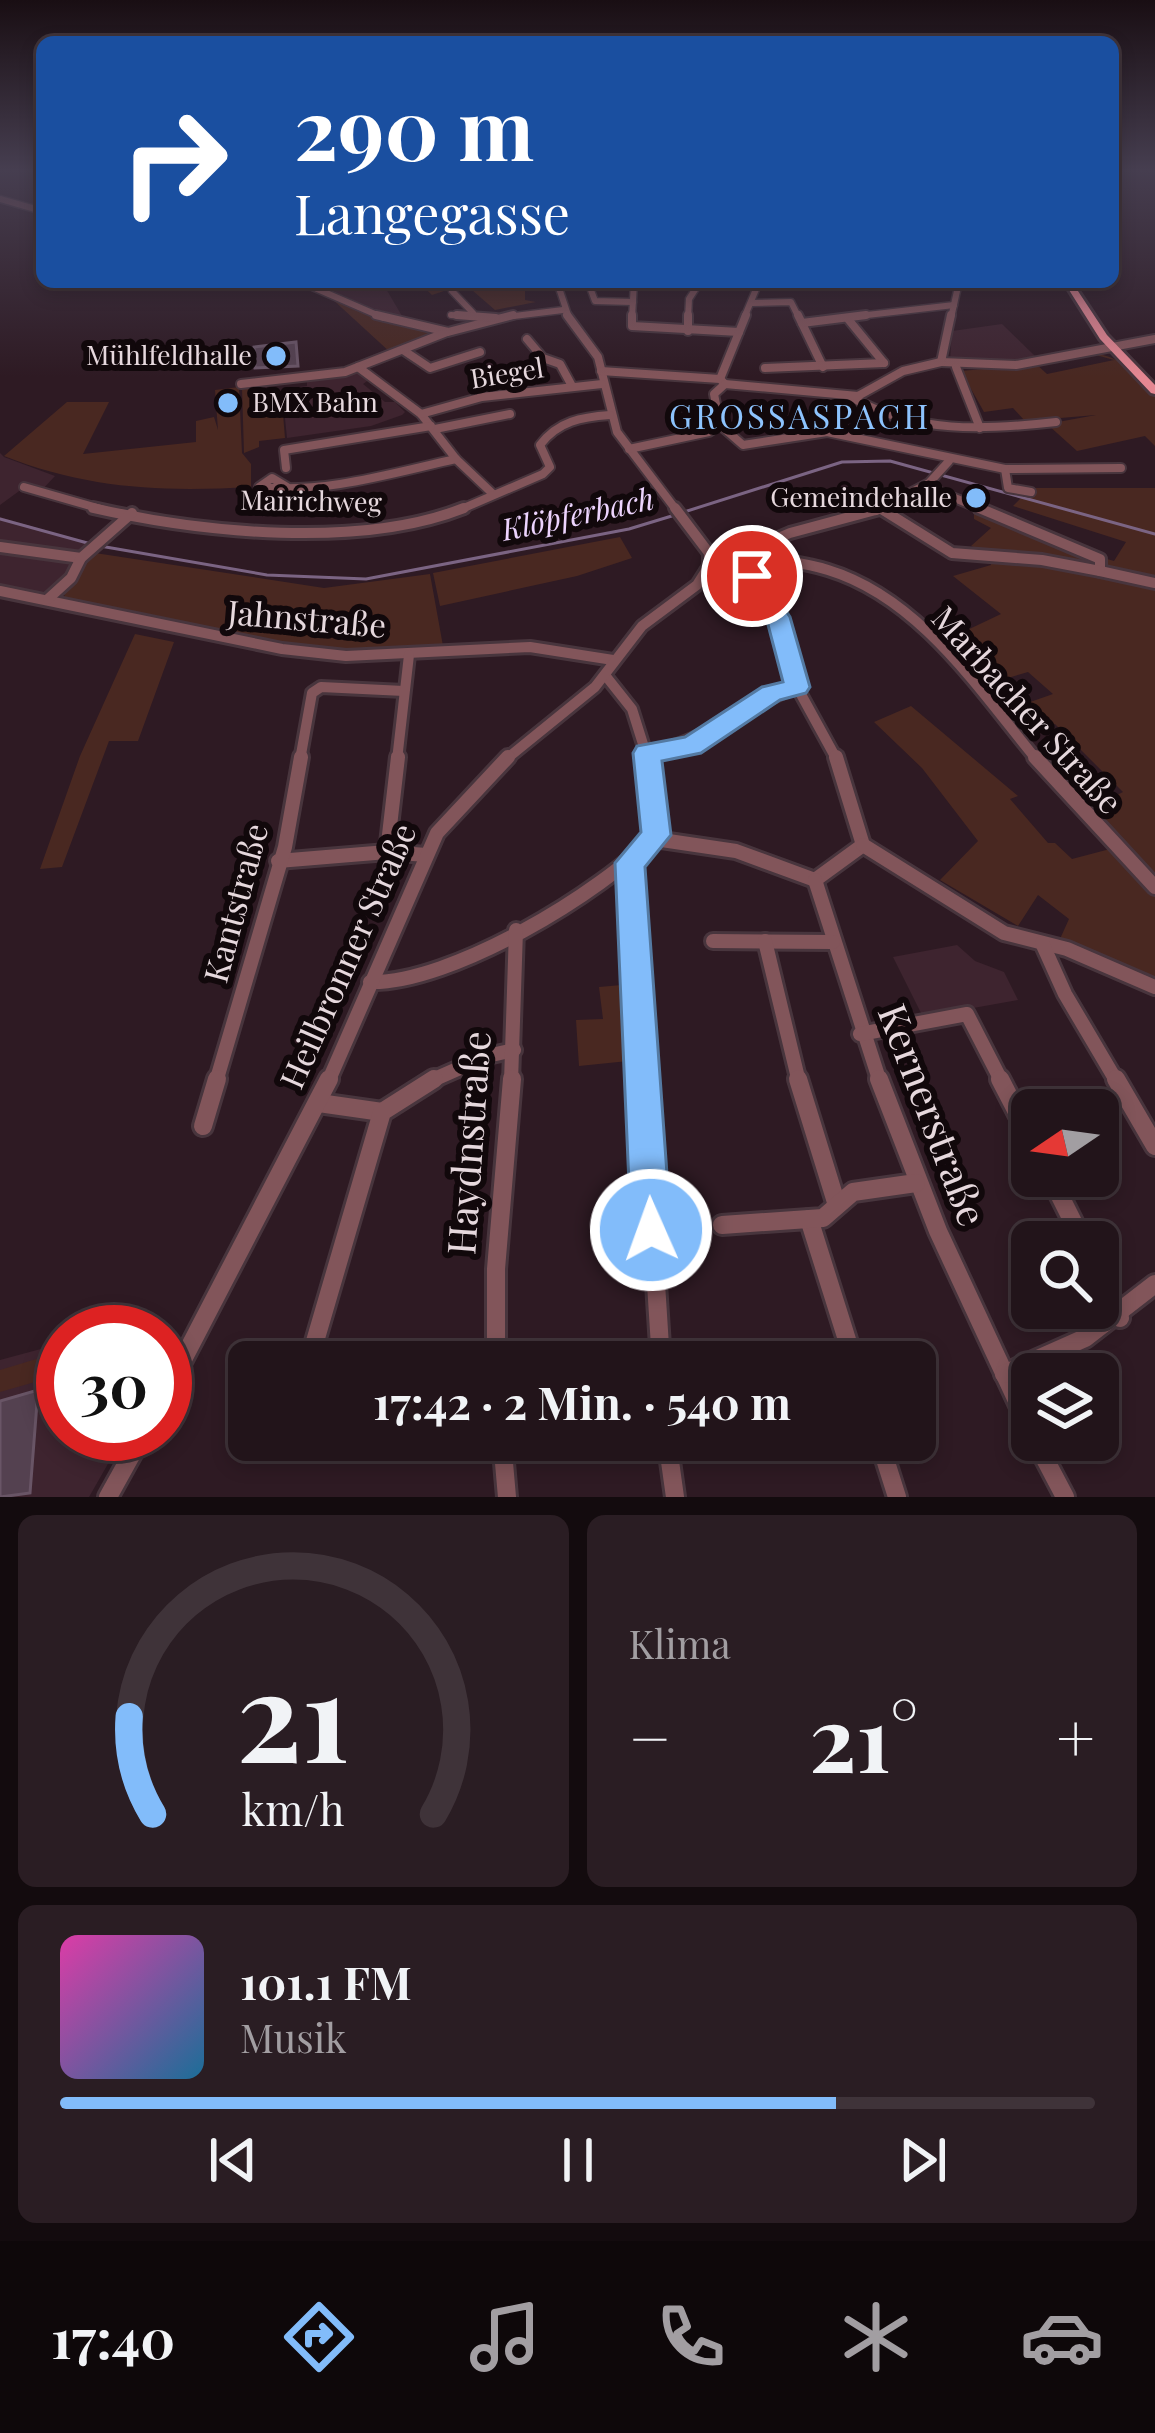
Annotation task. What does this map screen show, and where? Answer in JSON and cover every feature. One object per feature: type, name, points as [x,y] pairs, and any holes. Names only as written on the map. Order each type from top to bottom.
[{"type":"main road","points":[[1072,288],[1113,348],[1155,391]]},
{"type":"street","points":[[314,288],[382,319],[448,332]]},
{"type":"street","points":[[558,288],[563,310],[587,337],[601,371],[610,415],[629,449],[710,553]]},
{"type":"street","points":[[590,288],[595,301],[633,302]]},
{"type":"street","points":[[634,288],[632,326],[740,332]]},
{"type":"street","points":[[688,331],[689,299],[696,288]]},
{"type":"street","points":[[757,288],[723,382],[714,394],[720,424],[743,445],[827,432],[1005,469],[1121,468]]},
{"type":"street","points":[[941,362],[958,288]]},
{"type":"street","points":[[452,291],[473,313]]},
{"type":"street","points":[[752,304],[790,302],[823,367]]},
{"type":"street","points":[[802,323],[954,305]]},
{"type":"street","points":[[241,384],[358,367],[497,318],[563,310]]},
{"type":"street","points":[[451,315],[497,318]]},
{"type":"street","points":[[765,368],[884,363],[848,319]]},
{"type":"street","points":[[526,339],[543,358],[560,364],[572,386]]},
{"type":"street","points":[[850,396],[866,393],[903,371],[941,362],[956,368],[1012,365],[1155,339]]},
{"type":"street","points":[[403,350],[442,377]]},
{"type":"street","points":[[430,368],[480,352]]},
{"type":"street","points":[[1091,352],[1110,353],[1126,363]]},
{"type":"street","points":[[358,367],[421,414],[456,459],[493,494]]},
{"type":"street","points":[[956,368],[980,428]]},
{"type":"street","points":[[601,371],[850,396],[911,420],[980,428],[1055,422]]},
{"type":"street","name":"Biegel","points":[[421,414],[482,397],[602,384]]},
{"type":"street","points":[[286,469],[284,450],[347,439],[363,442],[510,414]]},
{"type":"street","name":"Mairichweg","points":[[24,488],[67,503],[274,530],[345,531],[413,524],[550,467],[540,446],[543,438],[575,418],[610,415]]},
{"type":"street","points":[[629,449],[709,432],[720,424]]},
{"type":"street","points":[[1024,426],[1034,441]]},
{"type":"street","points":[[287,487],[456,459]]},
{"type":"street","points":[[950,460],[936,479],[883,510],[800,530],[739,557],[778,617],[797,687],[834,750],[863,845],[1004,933],[1155,987]]},
{"type":"street","points":[[1005,469],[1007,486],[1030,492]]},
{"type":"street","points":[[936,479],[1100,559],[1100,571]]},
{"type":"street","points":[[883,510],[952,554],[1042,560],[1155,583]]},
{"type":"street","points":[[48,599],[71,578],[81,558],[132,513]]},
{"type":"street","points":[[0,547],[81,558]]},
{"type":"street","name":"Marbacher Straße","points":[[710,553],[839,573],[890,603],[969,678],[1046,771],[1155,887]]},
{"type":"street","name":"Heilbronner Straße","points":[[192,1343],[319,1102],[437,833],[489,773],[609,668],[641,626],[697,585],[709,566],[710,553]]},
{"type":"street","name":"Jahnstraße","points":[[0,591],[228,641],[346,656],[530,647],[609,668]]},
{"type":"street","points":[[387,852],[410,655]]},
{"type":"street","points":[[609,668],[635,711],[647,753],[655,839]]},
{"type":"street","name":"Kantstraße","points":[[203,1126],[285,847],[312,693],[321,687],[404,692]]},
{"type":"street","points":[[647,753],[692,746],[772,694],[797,687]]},
{"type":"street","points":[[655,839],[736,850],[815,880],[863,845]]},
{"type":"street","points":[[370,982],[384,986],[445,970],[630,863],[655,839]]},
{"type":"street","points":[[278,861],[387,852],[426,855]]},
{"type":"street","points":[[630,863],[660,1341]]},
{"type":"street","name":"Kernerstraße","points":[[815,880],[860,1034],[916,1183],[986,1345],[1011,1389]]},
{"type":"street","name":"Haydnstraße","points":[[496,1341],[496,1269],[514,1050],[516,930]]},
{"type":"street","points":[[713,940],[833,942]]},
{"type":"street","points":[[765,941],[802,1095],[836,1202]]},
{"type":"street","points":[[1042,943],[1065,994],[1155,1146]]},
{"type":"street","points":[[860,1034],[967,1014],[1011,1100]]},
{"type":"street","points":[[315,1341],[382,1112],[412,1089],[488,1056],[514,1050]]},
{"type":"street","points":[[319,1102],[382,1112]]},
{"type":"street","points":[[722,1225],[823,1218],[853,1192],[916,1183]]},
{"type":"street","points":[[809,1220],[847,1341]]},
{"type":"street","points":[[1004,1374],[1070,1350],[1120,1318],[1155,1284]]},
{"type":"street","points":[[108,1497],[128,1461]]},
{"type":"street","points":[[504,1461],[507,1497]]},
{"type":"street","points":[[670,1461],[674,1497]]},
{"type":"street","points":[[886,1461],[897,1497]]},
{"type":"street","name":"Kernerstraße","points":[[1046,1461],[1065,1497]]},
{"type":"shaded area","points":[[326,288],[386,288],[402,316]]},
{"type":"shaded area","points":[[424,288],[453,288],[432,295]]},
{"type":"shaded area","points":[[470,288],[533,289],[525,291],[525,300],[536,302],[495,310]]},
{"type":"shaded area","points":[[330,297],[381,319],[438,333],[391,353]]},
{"type":"shaded area","points":[[1002,324],[1037,358],[981,367],[950,360],[952,331]]},
{"type":"shaded area","points":[[1114,360],[1155,395],[1155,446],[1145,436],[1077,451],[1047,424],[1096,415],[1025,421],[1013,408],[984,412],[961,371],[1036,364],[1047,374]]},
{"type":"shaded area","points":[[355,371],[370,379],[363,384],[405,412],[371,426],[287,438],[282,389],[307,386],[307,379]]},
{"type":"shaded area","points":[[239,387],[242,453],[251,464],[251,487],[126,486],[66,475],[4,456],[67,402],[109,402],[83,454],[196,442],[196,421],[214,417],[218,430],[215,390]]},
{"type":"shaded area","points":[[250,387],[251,405],[282,402],[285,438],[259,441],[259,447],[244,453],[242,388]]},
{"type":"shaded area","points":[[0,453],[55,476],[40,492],[26,486],[0,505]]},
{"type":"shaded area","points":[[1031,488],[1155,488],[1155,581],[1106,570],[1107,559],[1114,561],[1126,542],[1013,506]]},
{"type":"shaded area","points":[[974,508],[1095,560],[1095,567],[971,546],[991,528],[974,519]]},
{"type":"shaded area","points":[[0,517],[94,545],[47,595],[0,586]]},
{"type":"shaded area","points":[[620,537],[632,558],[577,576],[440,606],[433,573]]},
{"type":"shaded area","points":[[95,553],[324,588],[430,574],[443,646],[328,652],[232,639],[65,600],[64,593]]},
{"type":"shaded area","points":[[991,559],[1155,584],[1155,879],[1087,810],[1123,792],[1055,724],[1025,734],[1005,711],[1053,694],[1028,672],[984,685],[940,643],[1001,614],[953,576],[991,565]]},
{"type":"shaded area","points":[[135,634],[174,642],[138,741],[109,741],[62,867],[40,869],[80,756]]},
{"type":"shaded area","points":[[911,706],[1018,796],[1010,799],[1048,843],[1055,843],[1072,859],[1110,849],[1155,896],[1155,980],[1060,939],[1069,919],[1038,895],[1018,926],[940,880],[978,841],[922,768],[874,722]]},
{"type":"shaded area","points":[[957,945],[975,961],[1004,972],[1018,1000],[923,1017],[893,957]]},
{"type":"shaded area","points":[[633,984],[638,1060],[579,1066],[576,1020],[603,1019],[599,987]]},
{"type":"shaded area","points":[[36,1350],[36,1461],[110,1461],[89,1497],[0,1497],[0,1360]]},
{"type":"shaded area","points":[[36,1359],[36,1382],[0,1392],[0,1370]]},
{"type":"building","name":"Mühlfeldhalle","points":[[296,342],[298,366],[255,368],[254,347]]},
{"type":"building","points":[[36,1391],[30,1493],[0,1497],[0,1401]]},
{"type":"waterway","name":"Klöpferbach","points":[[684,512],[842,462],[890,461],[1155,534]]},
{"type":"waterway","name":"Klöpferbach","points":[[100,546],[267,575],[366,579],[629,529],[675,515]]},
{"type":"waterway","name":"Klöpferbach","points":[[0,519],[91,544]]},
{"type":"place","name":"Mühlfeldhalle","points":[[276,356]]},
{"type":"place","name":"BMX Bahn","points":[[228,403]]},
{"type":"place","name":"Gemeindehalle","points":[[976,498]]},
{"type":"district","name":"GROSSASPACH","points":[[800,417]]},
{"type":"route","points":[[651,1230],[630,863],[656,835],[647,753],[692,746],[772,694],[797,687],[774,606],[752,576]]}]
